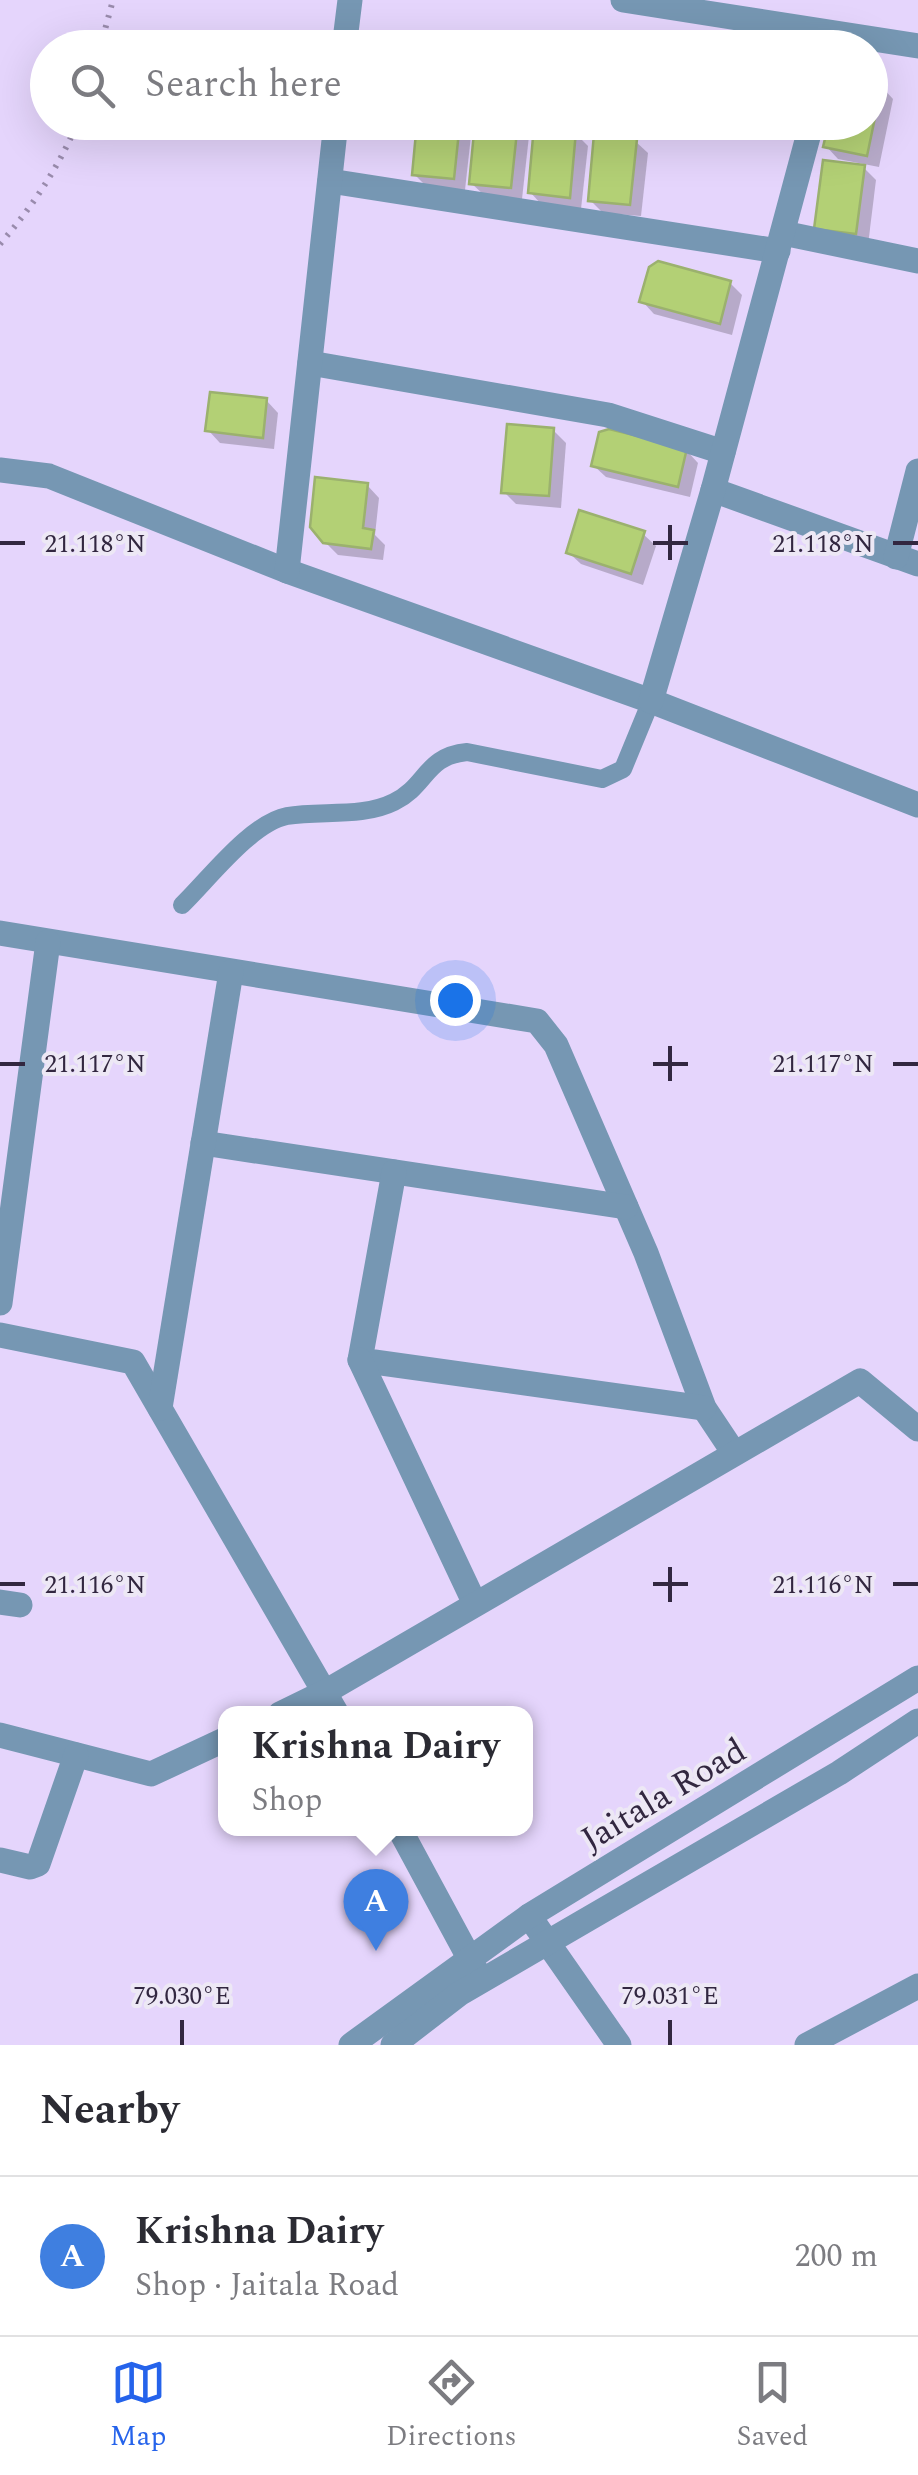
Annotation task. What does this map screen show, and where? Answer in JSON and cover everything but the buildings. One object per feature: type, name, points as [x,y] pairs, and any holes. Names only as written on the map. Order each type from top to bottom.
[{"type":"street","points":[[346,30],[350,0]]},
{"type":"street","points":[[622,0],[774,30]]},
{"type":"street","points":[[888,44],[918,46]]},
{"type":"street","points":[[286,572],[334,140]]},
{"type":"street","points":[[651,701],[724,452],[807,140]]},
{"type":"street","points":[[330,181],[918,261]]},
{"type":"street","points":[[310,363],[608,415],[724,452]]},
{"type":"street","points":[[0,470],[48,476],[286,572],[651,701],[918,804]]},
{"type":"street","points":[[713,490],[907,561],[918,470]]},
{"type":"street","points":[[0,933],[537,1021],[556,1045],[626,1207],[704,1408],[734,1453]]},
{"type":"street","points":[[0,1303],[12,1121],[48,942]]},
{"type":"street","points":[[160,1408],[232,972]]},
{"type":"street","points":[[203,1143],[626,1207]]},
{"type":"street","points":[[394,1172],[360,1360],[475,1604]]},
{"type":"street","points":[[0,1335],[133,1362],[331,1703],[475,1604],[860,1381],[918,1428]]},
{"type":"street","points":[[360,1360],[704,1408]]},
{"type":"street","name":"Jaitala Road","points":[[351,2045],[528,1916],[918,1678]]},
{"type":"street","name":"Jaitala Road","points":[[392,2045],[482,1980],[839,1774],[918,1721]]},
{"type":"street","points":[[0,1735],[151,1774],[218,1743]]},
{"type":"street","points":[[0,1860],[30,1867],[38,1864],[76,1755]]},
{"type":"street","points":[[403,1836],[482,1980]]},
{"type":"street","points":[[528,1916],[619,2045]]},
{"type":"street","points":[[807,2045],[918,1986]]},
{"type":"lane","points":[[182,905],[270,822],[391,804],[409,793],[436,760],[449,754],[467,752],[602,779],[614,777],[623,770],[651,701]]},
{"type":"path","points":[[105,30],[113,0]]},
{"type":"path","points":[[0,244],[52,174],[69,140]]},
{"type":"place","name":"Krishna Dairy","points":[[376,1951]]}]
